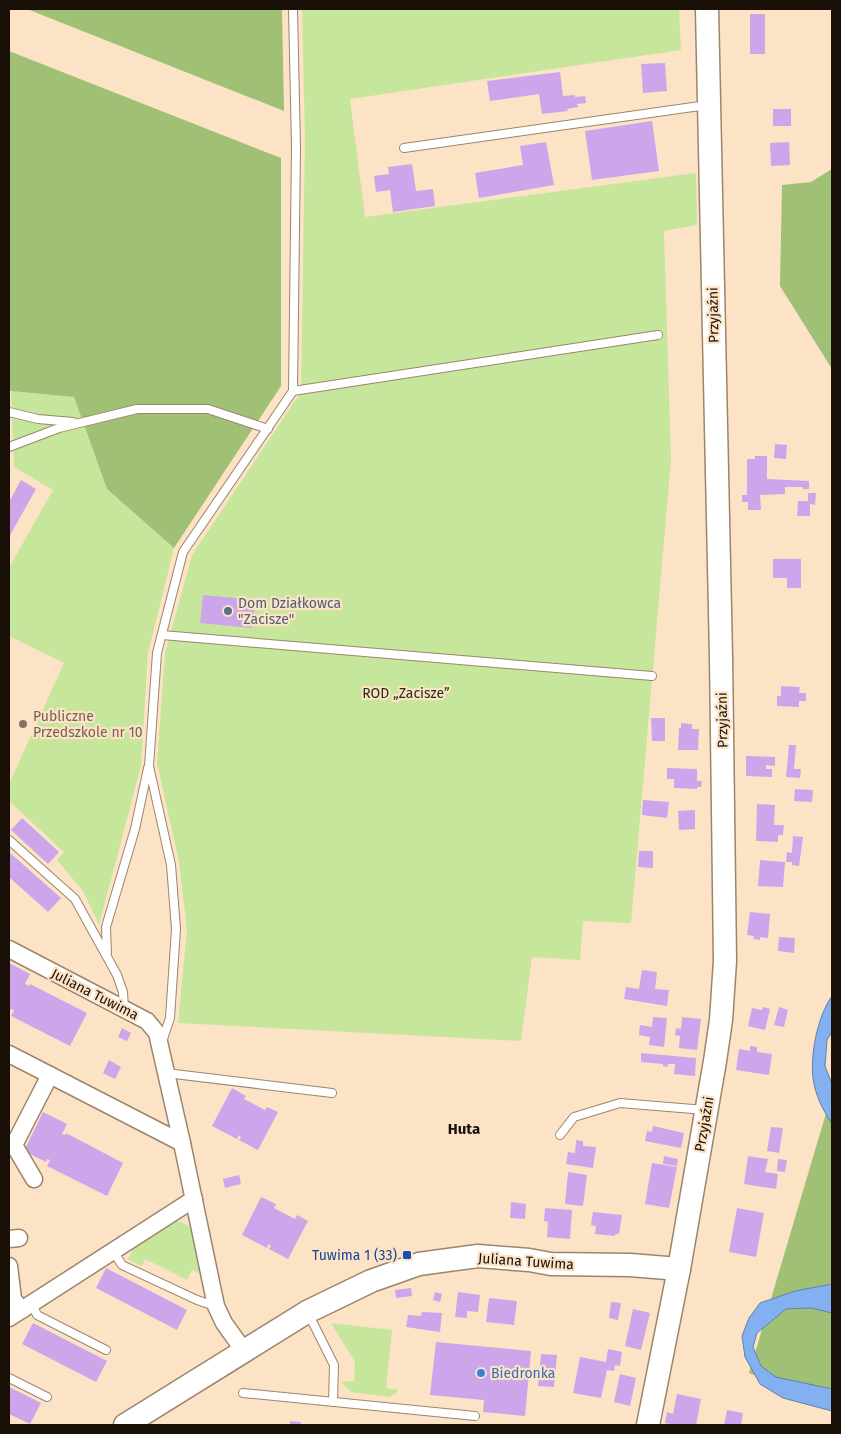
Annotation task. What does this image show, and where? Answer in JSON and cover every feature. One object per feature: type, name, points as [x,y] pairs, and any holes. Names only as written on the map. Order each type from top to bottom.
[{"type":"main road","name":"Przyjaźni","points":[[648,1425],[679,1269],[707,1110],[721,1020],[725,961],[726,926],[707,9]]},
{"type":"main road","name":"Juliana Tuwima","points":[[124,1425],[307,1312],[371,1281],[420,1264],[478,1256],[529,1260],[551,1264],[630,1265],[679,1269]]},
{"type":"street","name":"Juliana Tuwima","points":[[9,949],[147,1021],[157,1033],[216,1306],[224,1323],[244,1351]]},
{"type":"street","points":[[9,1054],[182,1144]]},
{"type":"street","points":[[34,1179],[14,1145],[50,1075]]},
{"type":"street","points":[[9,1266],[17,1306],[113,1251],[194,1199]]},
{"type":"lane","points":[[107,956],[106,927],[135,829],[149,766],[157,654],[183,552],[294,392],[296,147],[293,9]]},
{"type":"lane","points":[[404,148],[708,105]]},
{"type":"lane","points":[[294,392],[658,335]]},
{"type":"lane","points":[[9,447],[59,428],[136,409],[208,409],[268,429]]},
{"type":"lane","points":[[9,412],[38,419],[81,423]]},
{"type":"lane","points":[[162,635],[652,676]]},
{"type":"lane","points":[[149,766],[171,866],[176,929],[170,1018],[160,1048]]},
{"type":"lane","points":[[9,840],[75,899],[117,975],[123,992],[124,1009]]},
{"type":"lane","points":[[166,1073],[332,1092]]},
{"type":"lane","points":[[560,1135],[574,1117],[620,1102],[707,1110]]},
{"type":"lane","points":[[113,1251],[122,1264],[197,1300],[216,1306]]},
{"type":"lane","points":[[17,1306],[106,1350]]},
{"type":"lane","points":[[307,1312],[334,1365],[333,1402]]},
{"type":"lane","points":[[9,1378],[47,1397]]},
{"type":"lane","points":[[243,1393],[475,1416]]},
{"type":"green space","points":[[27,9],[282,9],[284,111]]},
{"type":"green space","name":"ROD „Zacisze”","points":[[302,9],[679,9],[681,50],[350,99],[365,217],[696,173],[697,225],[664,231],[671,460],[631,923],[583,921],[580,960],[532,957],[521,1041],[178,1023],[187,930],[179,862],[157,763],[165,653],[192,555],[301,392],[305,138]]},
{"type":"green space","points":[[9,51],[281,158],[281,386],[174,548],[107,489],[74,397],[11,391],[9,389]]},
{"type":"green space","points":[[832,169],[832,369],[780,286],[782,185],[811,182]]},
{"type":"green space","points":[[11,391],[74,397],[107,489],[174,548],[148,653],[141,766],[99,925],[83,891],[57,860],[64,852],[9,801],[9,784],[64,663],[9,636],[9,568],[53,490],[14,467]]},
{"type":"green space","points":[[832,1093],[832,1405],[749,1373]]},
{"type":"green space","points":[[173,1221],[189,1227],[194,1233],[200,1250],[205,1276],[192,1270],[187,1280],[145,1259],[142,1266],[128,1260],[134,1247]]},
{"type":"green space","points":[[331,1323],[392,1330],[386,1388],[398,1390],[396,1393],[389,1397],[351,1392],[341,1382],[354,1381],[355,1362]]},
{"type":"water","points":[[832,996],[832,1032],[827,1040],[825,1066],[832,1084],[832,1124],[818,1096],[812,1068],[819,1024]]},
{"type":"water","points":[[832,1284],[832,1313],[811,1308],[786,1309],[757,1333],[753,1347],[761,1366],[776,1377],[832,1389],[832,1411],[783,1398],[760,1384],[745,1357],[742,1336],[749,1318],[760,1303],[795,1291]]},
{"type":"building","points":[[750,14],[765,14],[765,54],[750,54]]},
{"type":"building","points":[[665,63],[667,91],[643,93],[641,64]]},
{"type":"building","points":[[560,72],[563,96],[585,96],[586,103],[577,104],[578,107],[567,109],[568,111],[542,114],[539,94],[490,101],[487,81]]},
{"type":"building","points":[[773,109],[791,109],[791,126],[773,126]]},
{"type":"building","points":[[652,121],[659,171],[592,180],[585,131]]},
{"type":"building","points":[[546,142],[554,185],[479,198],[475,173],[523,165],[520,146]]},
{"type":"building","points":[[789,142],[790,165],[771,166],[770,143]]},
{"type":"building","points":[[412,164],[416,191],[433,189],[435,206],[393,212],[390,190],[376,192],[374,176],[389,174],[388,167]]},
{"type":"building","points":[[775,444],[787,445],[786,459],[774,458]]},
{"type":"building","points":[[755,456],[767,456],[767,479],[809,481],[809,489],[785,487],[785,494],[760,495],[761,510],[748,510],[748,502],[742,502],[742,495],[747,495],[747,459],[755,459]]},
{"type":"building","points":[[21,480],[36,489],[9,537],[9,502]]},
{"type":"building","points":[[808,493],[816,493],[815,505],[810,504],[810,516],[797,516],[798,501],[808,501]]},
{"type":"building","points":[[773,559],[801,559],[801,588],[787,588],[787,578],[773,578]]},
{"type":"building","name":"Dom Działkowca \"Zacisze\"","points":[[203,595],[255,600],[252,628],[200,623]]},
{"type":"building","points":[[781,686],[800,687],[799,693],[806,693],[806,701],[799,701],[799,707],[777,706],[777,696],[781,696]]},
{"type":"building","points":[[651,718],[665,718],[665,741],[652,741]]},
{"type":"building","points":[[681,723],[692,724],[692,729],[699,729],[698,750],[678,750]]},
{"type":"building","points":[[789,745],[796,745],[794,769],[801,769],[800,778],[786,777]]},
{"type":"building","points":[[746,756],[775,757],[775,766],[766,765],[766,769],[772,769],[772,777],[746,776]]},
{"type":"building","points":[[667,768],[697,769],[697,781],[702,781],[701,787],[697,787],[697,789],[674,788],[674,779],[667,779]]},
{"type":"building","points":[[795,789],[813,790],[812,802],[794,801]]},
{"type":"building","points":[[643,800],[669,802],[667,818],[642,815]]},
{"type":"building","points":[[757,804],[775,805],[774,825],[784,825],[783,835],[778,835],[778,842],[756,841]]},
{"type":"building","points":[[695,810],[695,829],[679,830],[678,811]]},
{"type":"building","points":[[22,818],[59,852],[48,864],[11,830]]},
{"type":"building","points":[[793,836],[803,837],[799,866],[792,865],[792,862],[786,862],[787,852],[792,853]]},
{"type":"building","points":[[639,851],[653,851],[653,868],[638,867]]},
{"type":"building","points":[[9,852],[61,898],[48,912],[9,877]]},
{"type":"building","points":[[760,860],[785,862],[783,887],[758,886]]},
{"type":"building","points":[[750,912],[770,914],[768,938],[760,937],[760,940],[753,939],[754,936],[747,935]]},
{"type":"building","points":[[779,937],[795,938],[794,953],[778,951]]},
{"type":"building","points":[[9,963],[30,974],[25,984],[29,986],[30,984],[87,1013],[70,1046],[11,1016],[14,1010],[11,1009],[9,1013]]},
{"type":"building","points":[[642,970],[657,972],[655,989],[669,990],[667,1006],[624,999],[626,987],[639,989]]},
{"type":"building","points":[[763,1007],[770,1009],[765,1030],[748,1026],[752,1008],[762,1010]]},
{"type":"building","points":[[779,1007],[788,1010],[784,1027],[774,1025]]},
{"type":"building","points":[[653,1017],[667,1018],[664,1047],[649,1045],[650,1037],[639,1035],[640,1025],[652,1027]]},
{"type":"building","points":[[682,1017],[701,1019],[697,1050],[679,1048],[680,1036],[675,1035],[676,1028],[681,1029]]},
{"type":"building","points":[[122,1028],[131,1033],[127,1041],[118,1037]]},
{"type":"building","points":[[750,1046],[757,1047],[757,1052],[772,1054],[769,1075],[736,1070],[739,1049],[750,1051]]},
{"type":"building","points":[[641,1053],[696,1058],[695,1076],[674,1074],[675,1064],[668,1064],[668,1067],[663,1066],[663,1064],[641,1062]]},
{"type":"building","points":[[109,1060],[121,1067],[115,1079],[103,1073]]},
{"type":"building","points":[[232,1088],[246,1096],[244,1099],[265,1110],[267,1107],[278,1112],[258,1150],[239,1140],[241,1137],[239,1135],[237,1139],[212,1126]]},
{"type":"building","points":[[43,1112],[67,1124],[62,1134],[65,1135],[66,1133],[123,1163],[107,1196],[47,1166],[50,1160],[47,1159],[46,1162],[24,1151]]},
{"type":"building","points":[[653,1126],[684,1133],[681,1148],[645,1141],[647,1131],[652,1132]]},
{"type":"building","points":[[771,1127],[783,1128],[779,1153],[767,1151]]},
{"type":"building","points":[[576,1140],[583,1141],[583,1146],[596,1147],[593,1168],[566,1164],[568,1152],[575,1153]]},
{"type":"building","points":[[664,1156],[678,1159],[677,1166],[663,1164]]},
{"type":"building","points":[[748,1156],[768,1159],[765,1172],[778,1174],[776,1189],[744,1184]]},
{"type":"building","points":[[778,1159],[787,1160],[785,1172],[777,1171]]},
{"type":"building","points":[[652,1163],[677,1167],[669,1208],[645,1204]]},
{"type":"building","points":[[568,1172],[587,1175],[583,1206],[565,1204]]},
{"type":"building","points":[[239,1175],[241,1184],[225,1188],[223,1179]]},
{"type":"building","points":[[261,1197],[276,1204],[274,1208],[295,1219],[297,1215],[308,1221],[288,1259],[269,1249],[271,1246],[268,1244],[267,1248],[242,1235]]},
{"type":"building","points":[[511,1202],[526,1204],[525,1219],[510,1218]]},
{"type":"building","points":[[545,1208],[572,1210],[570,1239],[547,1237],[548,1222],[544,1221]]},
{"type":"building","points":[[737,1208],[764,1213],[756,1257],[729,1252]]},
{"type":"building","points":[[593,1212],[622,1215],[619,1234],[615,1234],[615,1236],[595,1234],[596,1226],[591,1225]]},
{"type":"building","points":[[106,1268],[187,1310],[177,1330],[96,1288]]},
{"type":"building","points":[[411,1288],[412,1296],[396,1298],[395,1290]]},
{"type":"building","points":[[435,1292],[442,1294],[440,1302],[433,1300]]},
{"type":"building","points":[[458,1292],[480,1295],[478,1312],[467,1311],[467,1318],[455,1317]]},
{"type":"building","points":[[489,1298],[517,1301],[514,1325],[486,1322]]},
{"type":"building","points":[[611,1302],[621,1303],[618,1320],[609,1318]]},
{"type":"building","points":[[633,1309],[650,1313],[641,1350],[625,1346]]},
{"type":"building","points":[[422,1312],[442,1313],[440,1332],[406,1327],[408,1315],[421,1316]]},
{"type":"building","points":[[33,1323],[107,1361],[96,1382],[22,1344]]},
{"type":"building","name":"Biedronka","points":[[436,1342],[531,1351],[525,1416],[483,1412],[484,1400],[430,1395]]},
{"type":"building","points":[[608,1349],[622,1352],[620,1366],[615,1365],[614,1371],[607,1370],[601,1398],[573,1393],[580,1357],[606,1362]]},
{"type":"building","points":[[541,1354],[557,1355],[554,1387],[538,1386]]},
{"type":"building","points":[[620,1374],[636,1378],[630,1406],[614,1402]]},
{"type":"building","points":[[9,1387],[41,1403],[30,1424],[9,1414]]},
{"type":"building","points":[[677,1394],[701,1399],[696,1425],[671,1425],[665,1423],[667,1412],[673,1414]]},
{"type":"building","points":[[727,1410],[743,1413],[741,1425],[724,1425]]},
{"type":"building","points":[[290,1421],[301,1422],[300,1425],[290,1425]]},
{"type":"place","name":"Dom Działkowca \"Zacisze\"","points":[[228,611]]},
{"type":"place","name":"Publiczne Przedszkole nr 10","points":[[23,724]]},
{"type":"place","name":"Tuwima 1 (33)","points":[[407,1255]]},
{"type":"place","name":"Biedronka","points":[[481,1373]]},
{"type":"district","name":"Huta","points":[[464,1129]]}]
